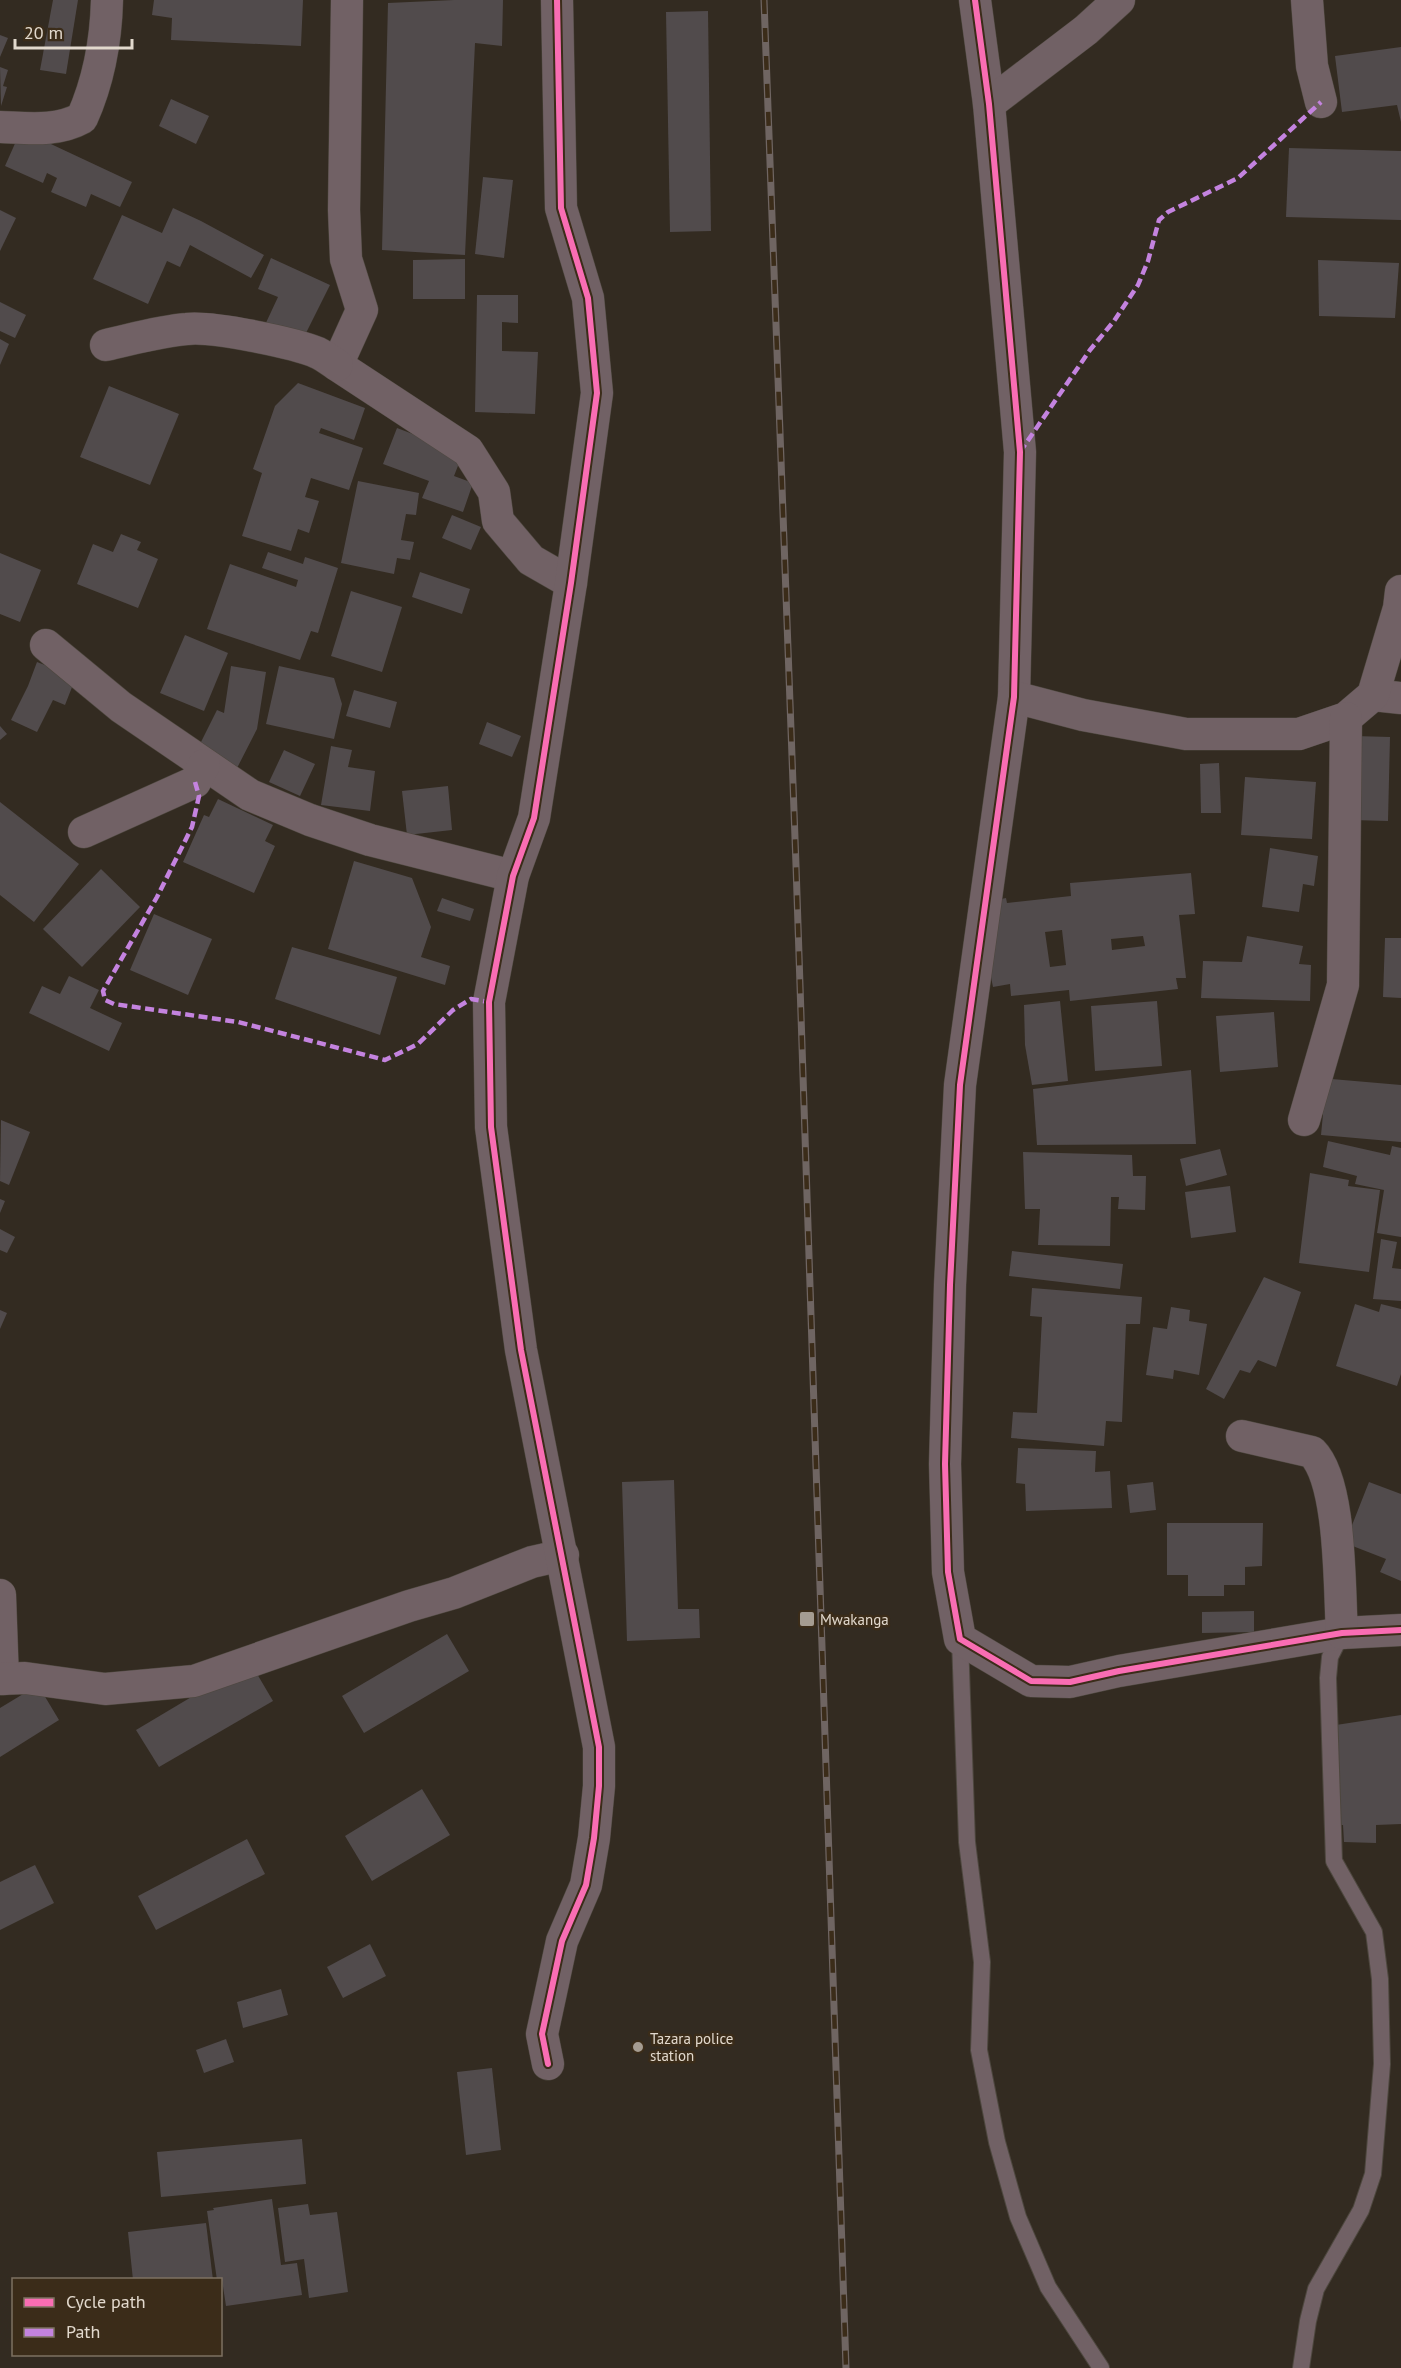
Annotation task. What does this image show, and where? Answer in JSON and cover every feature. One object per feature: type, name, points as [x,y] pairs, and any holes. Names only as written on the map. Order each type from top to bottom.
[{"type":"street","points":[[0,127],[45,129],[70,124],[82,118],[95,85],[106,31],[107,0]]},
{"type":"street","points":[[337,365],[362,310],[346,258],[344,198],[347,0]]},
{"type":"street","points":[[548,2064],[543,2034],[562,1941],[586,1885],[599,1786],[599,1747],[521,1350],[492,1127],[489,1002],[513,876],[534,818],[571,583],[597,393],[588,298],[561,208],[557,0]]},
{"type":"street","points":[[975,0],[989,104],[1020,452],[1014,697],[960,1085],[950,1285],[945,1464],[948,1572],[960,1639],[1031,1681],[1070,1682],[1119,1671],[1342,1633],[1401,1630]]},
{"type":"street","points":[[989,104],[1086,30],[1119,0]]},
{"type":"street","points":[[1307,0],[1312,66],[1321,102]]},
{"type":"street","points":[[106,345],[189,328],[284,344],[318,353],[468,451],[494,492],[498,521],[531,560],[571,583]]},
{"type":"street","points":[[1014,697],[1083,715],[1186,734],[1299,734],[1346,718],[1387,697],[1386,656],[1399,608],[1401,591]]},
{"type":"street","points":[[46,645],[121,707],[250,795],[310,820],[370,840],[513,876]]},
{"type":"street","points":[[1304,1120],[1343,986],[1346,718]]},
{"type":"street","points":[[84,832],[195,782],[204,765]]},
{"type":"street","points":[[1242,1436],[1312,1452],[1320,1460],[1332,1499],[1335,1521],[1342,1633]]},
{"type":"street","points":[[0,1595],[1,1679],[25,1678],[105,1689],[194,1681],[409,1606],[454,1593],[532,1562],[563,1555]]},
{"type":"lane","points":[[1301,2368],[1308,2321],[1316,2289],[1360,2210],[1372,2174],[1382,2064],[1380,1979],[1374,1932],[1334,1861],[1328,1678],[1330,1657],[1342,1633]]},
{"type":"lane","points":[[960,1639],[968,1842],[982,1962],[979,2050],[997,2142],[1018,2217],[1048,2287],[1101,2368]]},
{"type":"building","points":[[53,0],[78,0],[66,74],[40,70]]},
{"type":"building","points":[[154,0],[303,0],[301,46],[171,40],[172,18],[152,15]]},
{"type":"building","points":[[503,0],[502,46],[475,43],[465,255],[382,250],[388,3]]},
{"type":"building","points":[[708,11],[711,231],[670,232],[666,12]]},
{"type":"building","points":[[0,35],[8,38],[0,57]]},
{"type":"building","points":[[1401,47],[1401,122],[1397,105],[1342,112],[1335,56]]},
{"type":"building","points":[[0,67],[8,70],[3,86],[7,87],[1,106]]},
{"type":"building","points":[[171,99],[209,116],[196,144],[159,126]]},
{"type":"building","points":[[21,130],[132,182],[120,207],[91,194],[86,207],[51,192],[57,178],[47,173],[43,183],[5,166]]},
{"type":"building","points":[[1289,148],[1401,151],[1401,220],[1286,217]]},
{"type":"building","points":[[483,177],[513,180],[504,258],[475,254]]},
{"type":"building","points":[[173,208],[264,255],[251,278],[190,245],[180,267],[167,261],[148,304],[93,279],[122,215],[162,233]]},
{"type":"building","points":[[0,210],[16,218],[0,251]]},
{"type":"building","points":[[271,258],[330,285],[300,345],[264,327],[278,297],[258,289]]},
{"type":"building","points":[[465,259],[465,299],[413,299],[413,260]]},
{"type":"building","points":[[1318,260],[1399,263],[1395,318],[1319,316]]},
{"type":"building","points":[[477,295],[518,295],[518,323],[502,322],[502,351],[538,352],[535,414],[475,412]]},
{"type":"building","points":[[0,302],[26,315],[15,338],[0,331]]},
{"type":"building","points":[[0,339],[9,344],[0,365]]},
{"type":"building","points":[[298,383],[365,408],[354,440],[321,428],[319,433],[363,448],[349,490],[311,478],[305,497],[319,501],[309,533],[298,529],[291,551],[242,536],[262,473],[253,469],[275,406]]},
{"type":"building","points":[[109,386],[179,414],[150,485],[80,457]]},
{"type":"building","points":[[397,428],[463,453],[454,476],[473,483],[463,512],[422,498],[429,481],[383,464]]},
{"type":"building","points":[[358,481],[419,493],[416,515],[406,514],[401,540],[414,542],[410,560],[397,558],[394,574],[341,563]]},
{"type":"building","points":[[452,515],[481,527],[471,550],[442,538]]},
{"type":"building","points":[[121,534],[141,542],[137,550],[158,559],[138,608],[77,584],[93,544],[113,552]]},
{"type":"building","points":[[268,552],[303,564],[305,557],[338,568],[318,633],[311,631],[300,660],[207,629],[230,564],[296,587],[298,580],[262,568]]},
{"type":"building","points":[[0,553],[41,570],[20,622],[0,614]]},
{"type":"building","points":[[420,572],[470,589],[462,614],[412,597]]},
{"type":"building","points":[[351,591],[402,607],[382,672],[331,656]]},
{"type":"building","points":[[185,635],[228,653],[204,711],[160,693]]},
{"type":"building","points":[[37,662],[76,677],[65,705],[53,700],[37,732],[11,720]]},
{"type":"building","points":[[231,666],[266,672],[257,729],[235,772],[196,752],[217,710],[224,713]]},
{"type":"building","points":[[279,666],[334,678],[342,704],[334,739],[266,724]]},
{"type":"building","points":[[354,690],[397,702],[390,728],[346,716]]},
{"type":"building","points":[[487,722],[521,736],[512,757],[479,744]]},
{"type":"building","points":[[0,726],[7,734],[0,740]]},
{"type":"building","points":[[1354,736],[1390,737],[1388,821],[1352,820]]},
{"type":"building","points":[[331,746],[352,750],[348,767],[375,771],[370,811],[321,805]]},
{"type":"building","points":[[284,750],[315,764],[300,796],[269,782]]},
{"type":"building","points":[[1219,763],[1221,813],[1201,813],[1200,764]]},
{"type":"building","points":[[1245,777],[1316,782],[1312,839],[1241,835]]},
{"type":"building","points":[[448,786],[452,830],[407,835],[402,791]]},
{"type":"building","points":[[218,799],[273,825],[265,841],[275,846],[254,893],[183,862],[204,815],[209,817]]},
{"type":"building","points":[[0,802],[79,864],[34,922],[0,895]]},
{"type":"building","points":[[1270,848],[1318,856],[1314,886],[1303,884],[1299,912],[1262,907]]},
{"type":"building","points":[[354,861],[412,878],[431,927],[421,957],[450,966],[445,985],[328,949]]},
{"type":"building","points":[[101,869],[140,907],[82,967],[43,929]]},
{"type":"building","points":[[1191,873],[1195,914],[1179,915],[1186,978],[1176,978],[1178,989],[1070,1001],[1069,990],[1011,996],[1010,984],[993,987],[976,904],[1006,898],[1007,903],[1071,896],[1070,883]],"holes":[[[1062,930],[1066,965],[1050,967],[1045,932]],[[1143,936],[1145,946],[1112,950],[1111,939]]]},
{"type":"building","points":[[442,898],[474,909],[470,921],[437,911]]},
{"type":"building","points":[[154,914],[212,939],[188,995],[130,970]]},
{"type":"building","points":[[1247,936],[1303,946],[1299,964],[1311,965],[1310,1001],[1201,998],[1203,961],[1242,962]]},
{"type":"building","points":[[1385,938],[1401,938],[1401,998],[1383,997]]},
{"type":"building","points":[[292,947],[397,977],[380,1035],[275,999]]},
{"type":"building","points":[[69,976],[99,990],[90,1008],[122,1023],[109,1051],[29,1013],[42,986],[60,994]]},
{"type":"building","points":[[1060,1001],[1068,1081],[1032,1085],[1025,1045],[1024,1005]]},
{"type":"building","points":[[1157,1001],[1162,1066],[1095,1071],[1091,1006]]},
{"type":"building","points":[[1274,1012],[1278,1067],[1220,1072],[1216,1016]]},
{"type":"building","points":[[1191,1070],[1196,1144],[1037,1145],[1033,1089]]},
{"type":"building","points":[[1320,1078],[1401,1085],[1401,1142],[1321,1135],[1323,1114],[1317,1113]]},
{"type":"building","points":[[1,1120],[30,1132],[9,1185],[0,1181]]},
{"type":"building","points":[[1328,1141],[1390,1155],[1392,1146],[1401,1148],[1401,1237],[1377,1233],[1384,1190],[1355,1184],[1357,1176],[1323,1167]]},
{"type":"building","points":[[1220,1149],[1227,1175],[1186,1186],[1180,1159]]},
{"type":"building","points":[[1023,1152],[1132,1155],[1133,1176],[1146,1176],[1145,1210],[1118,1209],[1119,1197],[1111,1197],[1110,1246],[1038,1245],[1040,1209],[1025,1209]]},
{"type":"building","points":[[1310,1173],[1349,1180],[1348,1186],[1380,1190],[1369,1272],[1299,1263]]},
{"type":"building","points":[[1230,1186],[1236,1232],[1191,1238],[1185,1192]]},
{"type":"building","points":[[0,1199],[5,1201],[0,1213]]},
{"type":"building","points":[[0,1229],[15,1237],[7,1253],[0,1250]]},
{"type":"building","points":[[1381,1239],[1397,1242],[1392,1268],[1401,1269],[1401,1301],[1373,1299]]},
{"type":"building","points":[[1012,1251],[1123,1264],[1120,1289],[1009,1276]]},
{"type":"building","points":[[1264,1277],[1301,1292],[1276,1367],[1258,1360],[1250,1373],[1240,1370],[1224,1399],[1206,1389]]},
{"type":"building","points":[[1032,1288],[1142,1297],[1140,1324],[1126,1324],[1122,1422],[1106,1421],[1104,1446],[1011,1438],[1013,1412],[1037,1413],[1042,1317],[1030,1316]]},
{"type":"building","points":[[1355,1304],[1379,1312],[1381,1304],[1401,1309],[1401,1374],[1397,1386],[1336,1366]]},
{"type":"building","points":[[1171,1307],[1190,1310],[1189,1321],[1207,1324],[1199,1375],[1174,1370],[1173,1379],[1146,1375],[1153,1327],[1167,1329]]},
{"type":"building","points":[[0,1310],[7,1313],[0,1329]]},
{"type":"building","points":[[1018,1448],[1096,1451],[1095,1472],[1110,1471],[1112,1508],[1026,1511],[1025,1484],[1016,1483]]},
{"type":"building","points":[[674,1480],[678,1609],[699,1609],[700,1638],[627,1641],[622,1482]]},
{"type":"building","points":[[1153,1482],[1156,1510],[1130,1513],[1127,1485]]},
{"type":"building","points":[[1369,1482],[1401,1494],[1401,1581],[1380,1572],[1386,1559],[1345,1543]]},
{"type":"building","points":[[1167,1523],[1263,1523],[1262,1566],[1245,1567],[1245,1585],[1224,1585],[1224,1596],[1188,1596],[1188,1575],[1167,1575]]},
{"type":"building","points":[[1254,1611],[1254,1632],[1202,1633],[1202,1612]]},
{"type":"building","points":[[447,1634],[469,1671],[364,1733],[342,1696]]},
{"type":"building","points":[[250,1662],[273,1701],[159,1767],[136,1730]]},
{"type":"building","points":[[38,1685],[59,1720],[0,1757],[0,1708]]},
{"type":"building","points":[[1401,1715],[1401,1824],[1376,1825],[1376,1843],[1344,1842],[1343,1825],[1340,1825],[1336,1725]]},
{"type":"building","points":[[422,1789],[450,1835],[372,1881],[345,1836]]},
{"type":"building","points":[[247,1839],[265,1874],[156,1930],[138,1896]]},
{"type":"building","points":[[35,1865],[54,1903],[0,1930],[0,1882]]},
{"type":"building","points":[[370,1944],[386,1976],[343,1998],[327,1967]]},
{"type":"building","points":[[281,1989],[288,2015],[243,2028],[237,2002]]},
{"type":"building","points":[[226,2039],[234,2062],[204,2073],[196,2050]]},
{"type":"building","points":[[492,2068],[501,2150],[466,2155],[457,2072]]},
{"type":"building","points":[[302,2139],[306,2184],[161,2197],[157,2152]]},
{"type":"building","points":[[272,2199],[281,2265],[297,2263],[302,2295],[226,2306],[222,2278],[217,2278],[207,2211],[214,2210],[213,2208]]},
{"type":"building","points":[[308,2204],[310,2215],[337,2212],[348,2292],[309,2298],[304,2259],[285,2262],[278,2208]]},
{"type":"building","points":[[206,2223],[213,2278],[133,2278],[128,2232]]},
{"type":"railway","points":[[764,0],[796,865],[846,2368]]},
{"type":"marked path","points":[[1020,452],[1138,285],[1148,261],[1159,220],[1168,212],[1238,178],[1321,102]]},
{"type":"marked path","points":[[195,782],[199,796],[192,827],[157,897],[103,991],[105,1000],[114,1004],[238,1022],[385,1060],[418,1044],[453,1010],[471,999],[489,1002]]},
{"type":"cycle path","points":[[548,2064],[542,2034],[562,1941],[586,1885],[594,1838],[599,1786],[599,1747],[521,1350],[491,1127],[489,1002],[513,876],[534,818],[571,583],[597,393],[588,298],[561,208],[557,0]]},
{"type":"cycle path","points":[[975,0],[989,104],[1020,452],[1014,697],[960,1085],[950,1285],[945,1464],[948,1572],[960,1639],[1031,1681],[1070,1682],[1119,1671],[1342,1633],[1401,1630]]},
{"type":"place","name":"Mwakanga","points":[[807,1619]]},
{"type":"place","name":"Tazara police station","points":[[638,2047]]}]
